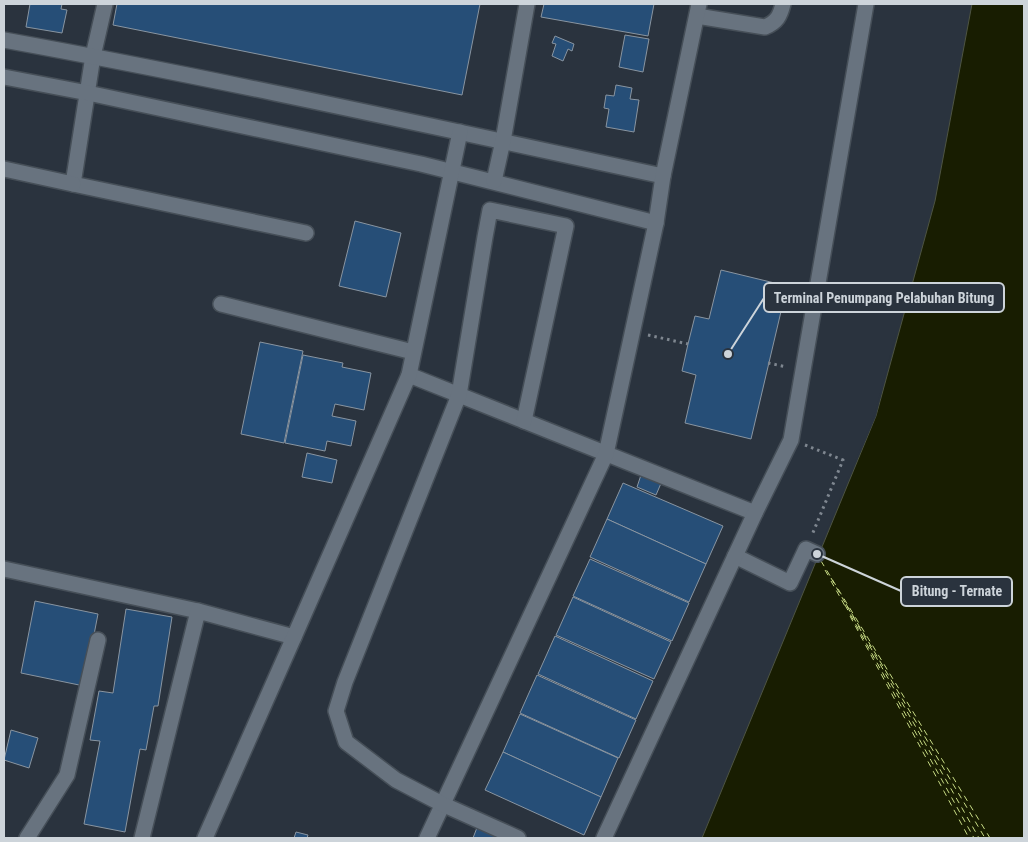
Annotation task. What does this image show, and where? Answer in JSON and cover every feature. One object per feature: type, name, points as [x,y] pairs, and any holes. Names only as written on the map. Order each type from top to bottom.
[{"type":"lane","points":[[73,184],[93,56],[105,4]]},
{"type":"lane","points":[[494,181],[503,141],[527,4]]},
{"type":"lane","points":[[427,838],[606,454],[656,223],[698,10],[765,27],[776,22],[783,4]]},
{"type":"lane","points":[[604,838],[790,440],[866,4]]},
{"type":"lane","points":[[4,40],[93,56],[664,176]]},
{"type":"lane","points":[[4,76],[452,171],[656,223]]},
{"type":"lane","points":[[205,838],[409,374],[460,132]]},
{"type":"lane","points":[[4,169],[306,233]]},
{"type":"lane","points":[[532,219],[537,193]]},
{"type":"lane","points":[[518,838],[442,804],[396,780],[346,742],[336,711],[345,682],[459,395],[490,210],[566,226],[524,421]]},
{"type":"lane","points":[[221,304],[413,352]]},
{"type":"lane","points":[[409,374],[755,513]]},
{"type":"lane","points":[[735,556],[790,583],[811,551]]},
{"type":"lane","points":[[4,569],[198,611],[294,638]]},
{"type":"lane","points":[[142,838],[198,611]]},
{"type":"lane","points":[[27,838],[67,775],[98,640]]},
{"type":"path","points":[[633,332],[688,344]]},
{"type":"path","points":[[790,440],[843,460],[811,551]]},
{"type":"shaded area","points":[[972,4],[1024,4],[1024,838],[702,838],[876,416],[935,201]]},
{"type":"pier","points":[[896,333],[876,416],[813,563],[874,415]]},
{"type":"building","points":[[30,4],[62,4],[61,9],[67,10],[62,33],[26,27]]},
{"type":"building","points":[[117,4],[480,4],[462,95],[113,25]]},
{"type":"building","points":[[544,4],[654,4],[648,36],[541,17]]},
{"type":"building","points":[[625,35],[649,39],[643,72],[619,67]]},
{"type":"building","points":[[555,36],[574,44],[572,51],[568,49],[563,61],[552,56],[556,44],[552,43]]},
{"type":"building","points":[[616,85],[632,88],[630,99],[639,100],[634,132],[606,127],[609,109],[604,108],[606,95],[614,96]]},
{"type":"building","points":[[355,221],[401,233],[386,297],[339,286]]},
{"type":"building","points":[[721,270],[787,286],[751,439],[685,423],[696,375],[682,371],[688,344],[695,316],[709,319]]},
{"type":"building","points":[[260,342],[303,351],[284,443],[241,434]]},
{"type":"building","points":[[303,355],[343,363],[342,367],[371,373],[364,410],[335,404],[332,416],[356,421],[351,446],[327,441],[325,451],[285,443]]},
{"type":"building","points":[[307,453],[337,460],[332,483],[302,477]]},
{"type":"building","points":[[642,472],[662,481],[656,495],[637,487]]},
{"type":"building","points":[[623,483],[723,526],[706,564],[607,519]]},
{"type":"building","points":[[607,519],[706,564],[689,602],[590,557]]},
{"type":"building","points":[[590,559],[689,603],[672,641],[573,596]]},
{"type":"building","points":[[573,597],[671,642],[654,679],[556,635]]},
{"type":"building","points":[[35,601],[98,614],[84,686],[21,673]]},
{"type":"building","points":[[126,609],[172,617],[158,706],[154,706],[146,750],[140,749],[125,832],[84,824],[100,741],[90,740],[99,691],[113,693]]},
{"type":"building","points":[[555,636],[653,681],[636,719],[538,674]]},
{"type":"building","points":[[537,675],[636,720],[619,758],[520,713]]},
{"type":"building","points":[[520,714],[618,758],[601,797],[503,752]]},
{"type":"building","points":[[11,730],[38,738],[29,768],[4,760]]},
{"type":"building","points":[[503,752],[601,797],[584,835],[485,790]]},
{"type":"building","points":[[478,825],[510,838],[473,838]]},
{"type":"building","points":[[296,832],[308,835],[307,838],[294,838]]},
{"type":"ferry route","points":[[821,561],[990,838]]},
{"type":"ferry route","points":[[825,570],[829,577]]},
{"type":"ferry route","points":[[831,578],[979,838]]},
{"type":"ferry route","points":[[831,581],[845,606]]},
{"type":"ferry route","points":[[846,604],[985,838]]},
{"type":"ferry route","points":[[845,605],[974,838]]},
{"type":"ferry route","points":[[850,616],[969,838]]},
{"type":"place","name":"Terminal Penumpang Pelabuhan Bitung","points":[[728,354]]},
{"type":"place","name":"Bitung - Ternate","points":[[817,554]]}]
